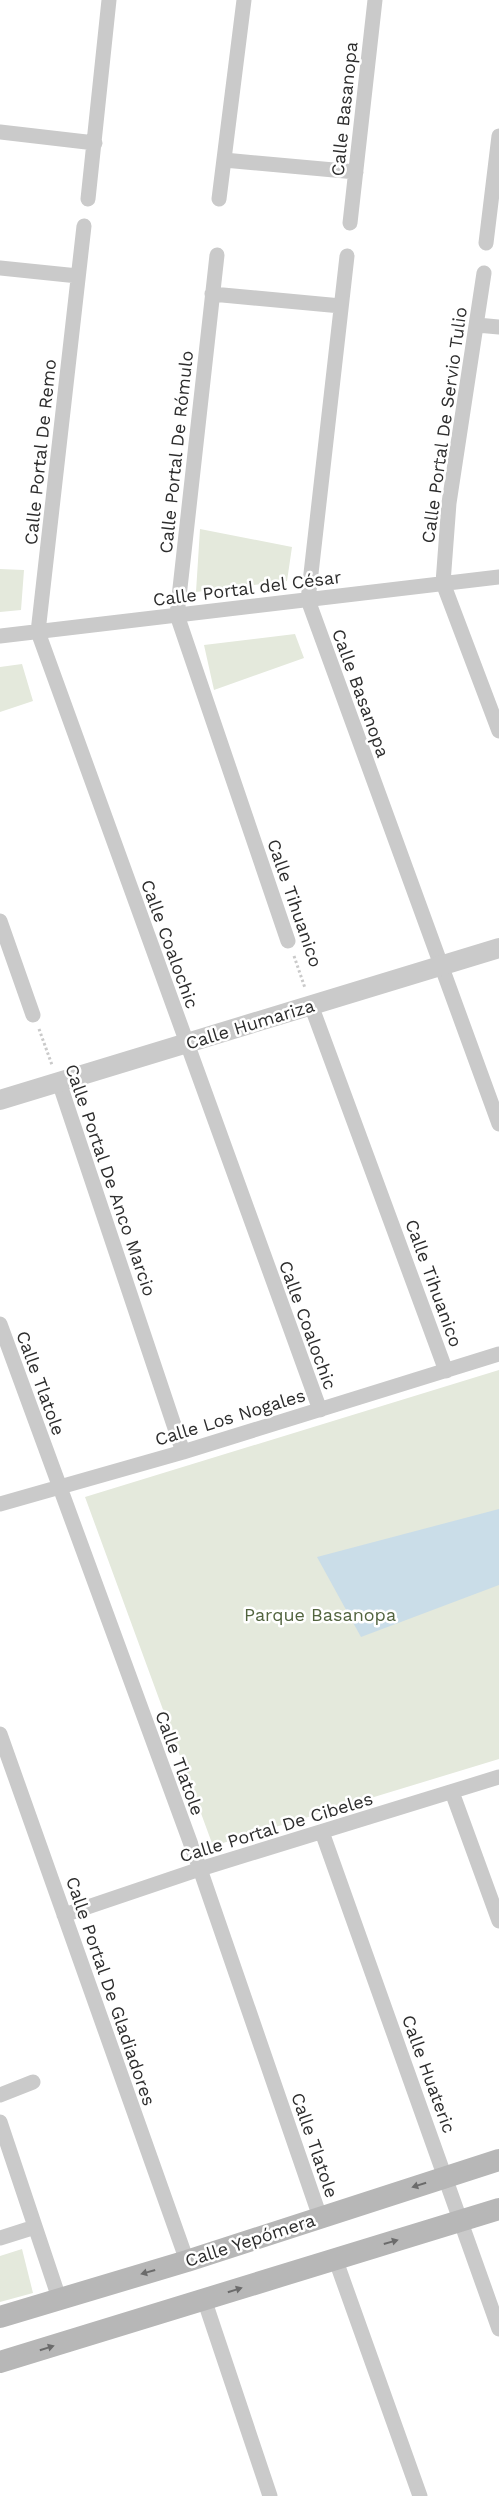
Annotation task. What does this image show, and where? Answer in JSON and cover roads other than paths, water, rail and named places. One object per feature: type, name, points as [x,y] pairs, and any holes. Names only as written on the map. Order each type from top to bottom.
[{"type":"main road","name":"Calle Yepómera","points":[[0,2317],[187,2262],[499,2160]]},
{"type":"main road","points":[[0,2362],[499,2209]]},
{"type":"street","points":[[88,199],[109,0]]},
{"type":"street","points":[[219,199],[244,0]]},
{"type":"street","name":"Calle Basanopa","points":[[350,223],[376,0]]},
{"type":"street","points":[[0,132],[95,143]]},
{"type":"street","points":[[486,243],[496,189],[499,136]]},
{"type":"street","points":[[224,160],[356,172]]},
{"type":"street","name":"Calle Portal De Remo","points":[[38,632],[84,226]]},
{"type":"street","name":"Calle Portal De Rómulo","points":[[177,615],[217,255]]},
{"type":"street","name":"Calle Basanopa","points":[[347,256],[308,600],[499,1124]]},
{"type":"street","points":[[0,268],[78,276]]},
{"type":"street","name":"Calle Portal De Servio Tulio","points":[[443,583],[449,503],[478,325],[484,273]]},
{"type":"street","points":[[212,294],[340,306]]},
{"type":"street","points":[[478,325],[499,327]]},
{"type":"street","name":"Calle Portal del César","points":[[0,636],[499,576]]},
{"type":"street","points":[[443,583],[499,731]]},
{"type":"street","name":"Calle Tihuanico","points":[[177,615],[288,941]]},
{"type":"street","name":"Calle Coalochic","points":[[38,632],[320,1410]]},
{"type":"street","points":[[0,922],[33,1015]]},
{"type":"street","name":"Calle Humariza","points":[[0,1100],[311,1005],[441,968],[499,948]]},
{"type":"street","name":"Calle Tihuanico","points":[[311,1005],[446,1370]]},
{"type":"street","name":"Calle Portal De Anco Marcio","points":[[59,1082],[183,1452]]},
{"type":"street","name":"Calle Tlatole","points":[[0,1324],[200,1869],[320,2217]]},
{"type":"street","name":"Calle Los Nogales","points":[[0,1504],[183,1452],[499,1354]]},
{"type":"street","name":"Calle Portal De Gladiadores","points":[[0,1734],[187,2262]]},
{"type":"street","name":"Calle Portal De Cibeles","points":[[64,1915],[200,1869],[499,1777]]},
{"type":"street","points":[[452,1792],[499,1921]]},
{"type":"street","name":"Calle Huateric","points":[[322,1832],[499,2329]]},
{"type":"street","points":[[0,2094],[33,2082]]},
{"type":"street","points":[[0,2122],[60,2298]]},
{"type":"street","points":[[0,2238],[35,2227]]},
{"type":"street","points":[[335,2258],[420,2496]]},
{"type":"street","points":[[204,2299],[270,2496]]},
{"type":"water","points":[[499,1509],[499,1585],[361,1637],[317,1557]]},
{"type":"park label","name":"Parque Basanopa","points":[[320,1614]]}]
